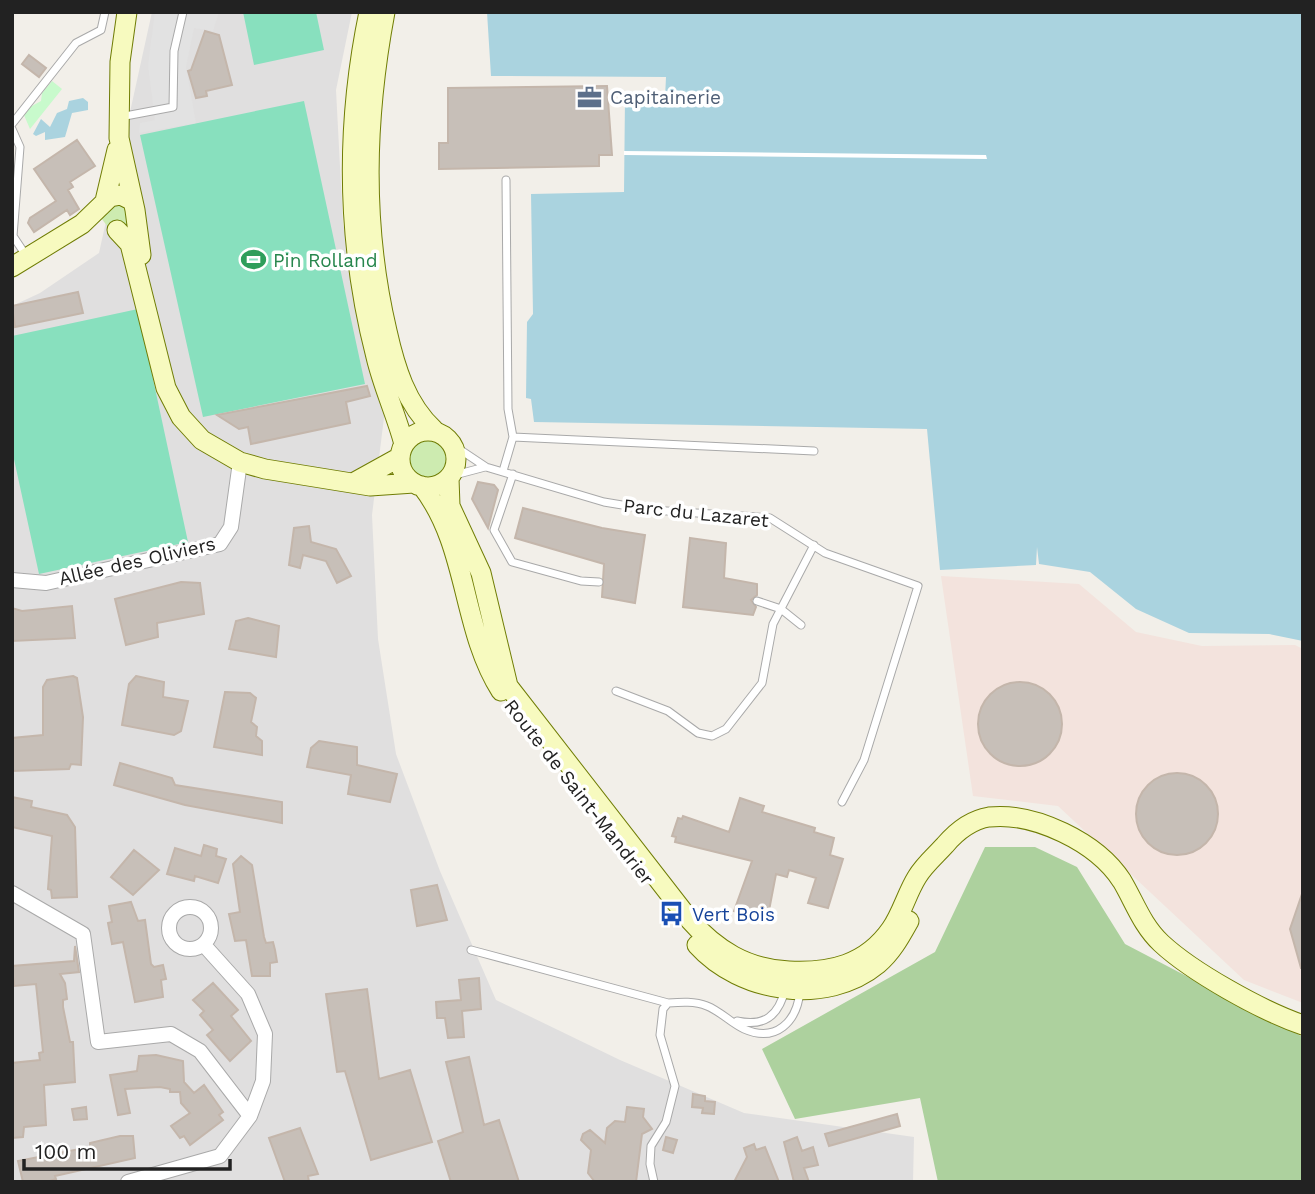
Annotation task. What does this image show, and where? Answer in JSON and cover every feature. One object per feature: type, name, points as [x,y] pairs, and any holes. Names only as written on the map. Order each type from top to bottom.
[{"type":"main road","points":[[127,12],[120,62],[119,138],[133,208],[151,329]]},
{"type":"main road","points":[[369,12],[352,135],[354,231],[376,359],[402,451],[404,472],[418,485]]},
{"type":"main road","points":[[119,138],[101,218],[130,244],[166,388],[181,417],[202,440],[240,462],[315,479],[370,486],[438,486],[450,477],[457,460],[453,445],[434,430],[415,409],[399,375],[375,271],[368,141],[385,12]]},
{"type":"main road","points":[[20,263],[82,224],[103,203],[116,195],[133,208]]},
{"type":"main road","points":[[82,224],[113,228],[130,225],[133,208]]},
{"type":"main road","points":[[353,483],[402,451],[417,432],[434,430]]},
{"type":"main road","name":"Route de Saint-Mandrier","points":[[450,477],[450,506],[481,573],[508,685],[521,706],[705,938],[739,960],[791,982],[850,964],[871,951],[892,928],[918,875],[953,835],[984,818],[1026,819],[1055,831],[1107,862],[1121,880],[1144,925],[1162,944],[1200,972],[1303,1025]]},
{"type":"main road","name":"Route de Saint-Mandrier","points":[[418,485],[436,509],[457,555],[488,669],[515,711],[702,951],[732,974],[791,982],[839,984],[862,975],[880,963],[894,947],[905,928],[936,855]]},
{"type":"street","name":"Allée des Oliviers","points":[[12,580],[32,584],[46,583],[220,544],[231,527],[240,462]]},
{"type":"street","points":[[12,893],[83,934],[98,1042],[171,1034],[200,1051],[250,1116]]},
{"type":"street","points":[[128,1182],[220,1156],[250,1116],[263,1081],[265,1034],[248,994],[204,945]]},
{"type":"lane","points":[[20,263],[13,236],[20,146],[12,126],[76,43],[101,30],[105,12]]},
{"type":"lane","points":[[119,117],[173,107],[174,51],[183,12]]},
{"type":"lane","points":[[503,471],[513,437],[508,409],[506,180]]},
{"type":"lane","points":[[513,437],[814,451]]},
{"type":"lane","name":"Parc du Lazaret","points":[[453,445],[486,467],[604,502],[696,514],[770,518],[825,553],[918,586],[864,760],[842,802]]},
{"type":"lane","name":"Parc du Lazaret","points":[[450,477],[486,467]]},
{"type":"lane","points":[[513,474],[494,530],[512,562],[581,581],[599,582]]},
{"type":"lane","points":[[616,691],[668,711],[698,733],[712,736],[726,729],[762,683],[773,624],[814,545]]},
{"type":"lane","points":[[757,601],[781,609],[801,625]]},
{"type":"lane","points":[[471,950],[668,1003],[701,1004],[758,1033],[776,1032],[793,1018],[791,982]]},
{"type":"lane","points":[[729,1020],[754,1024],[771,1018],[791,982]]},
{"type":"lane","points":[[654,1182],[650,1164],[651,1146],[666,1122],[674,1086],[660,1035],[663,1009],[668,1003]]},
{"type":"shaded area","points":[[152,12],[352,12],[336,90],[343,224],[387,393],[372,515],[378,639],[396,754],[440,871],[496,1000],[620,1060],[744,1113],[914,1137],[913,1182],[12,1182],[12,306],[40,293],[99,253]]},
{"type":"shaded area","points":[[155,12],[219,12],[213,31],[194,28],[186,67],[196,123],[139,133],[140,123],[155,120],[148,65]]},
{"type":"shaded area","points":[[941,576],[1079,584],[1136,632],[1202,646],[1295,645],[1303,649],[1303,1003],[1244,980],[1058,806],[973,796]]},
{"type":"green space","points":[[243,12],[316,12],[324,50],[254,65]]},
{"type":"green space","points":[[52,81],[62,89],[30,129],[24,115],[30,107],[41,101],[42,93]]},
{"type":"green space","name":"Pin Rolland","points":[[304,101],[365,384],[203,417],[140,135]]},
{"type":"green space","points":[[126,197],[130,225],[125,228],[108,227],[101,218],[102,206]]},
{"type":"green space","points":[[138,309],[188,542],[39,574],[12,450],[12,336]]},
{"type":"green space","points":[[429,431],[440,433],[449,439],[455,448],[455,470],[449,479],[440,485],[429,487],[418,485],[409,479],[403,470],[401,459],[403,448],[409,439],[418,433]]},
{"type":"green space","points":[[985,847],[1035,847],[1077,867],[1125,944],[1303,1037],[1303,1182],[938,1182],[920,1098],[795,1119],[762,1049],[935,952]]},
{"type":"water","points":[[487,12],[1303,12],[1303,641],[1269,634],[1189,633],[1136,609],[1090,572],[1039,564],[1037,547],[1036,565],[940,570],[927,429],[534,422],[531,399],[526,398],[527,322],[533,314],[531,194],[624,192],[625,98],[665,98],[666,77],[491,76]]},
{"type":"water","points":[[83,98],[88,102],[88,110],[72,113],[65,137],[45,140],[45,132],[36,136],[33,134],[41,119],[50,127],[57,113],[67,109],[69,101]]},
{"type":"pier","points":[[624,151],[986,155],[987,159],[624,155]]},
{"type":"building","points":[[205,31],[219,35],[232,85],[206,91],[207,96],[196,98],[188,71],[191,70]]},
{"type":"building","points":[[29,55],[46,68],[39,77],[22,64]]},
{"type":"building","points":[[607,86],[612,155],[599,155],[599,166],[439,169],[439,143],[448,143],[448,88]]},
{"type":"building","points":[[77,140],[95,166],[70,182],[73,187],[68,190],[79,209],[70,215],[67,210],[34,232],[28,223],[30,218],[56,201],[34,169]]},
{"type":"building","points":[[78,292],[83,313],[15,327],[12,306]]},
{"type":"building","points":[[367,386],[370,396],[346,402],[350,423],[251,444],[248,427],[239,429],[217,415]]},
{"type":"building","points":[[478,482],[494,485],[498,490],[488,528],[472,499]]},
{"type":"building","points":[[523,508],[602,528],[645,535],[635,603],[602,597],[604,564],[515,538]]},
{"type":"building","points":[[309,526],[311,542],[336,549],[351,576],[337,583],[326,561],[303,555],[300,568],[289,565],[294,528]]},
{"type":"building","points":[[690,538],[726,543],[724,578],[757,584],[757,595],[751,600],[756,607],[753,615],[683,607]]},
{"type":"building","points":[[181,582],[200,583],[204,614],[157,623],[158,637],[126,645],[115,599]]},
{"type":"building","points":[[72,606],[75,638],[12,641],[12,608],[22,611]]},
{"type":"building","points":[[248,618],[279,626],[276,657],[229,649],[236,621]]},
{"type":"building","points":[[73,676],[77,678],[83,717],[81,765],[71,764],[69,769],[12,771],[12,738],[43,735],[43,687],[47,680]]},
{"type":"building","points":[[136,676],[164,682],[163,697],[188,701],[181,731],[174,735],[122,725],[129,684]]},
{"type":"building","points":[[1020,682],[1036,685],[1050,694],[1059,708],[1062,724],[1059,740],[1050,754],[1036,763],[1020,766],[1004,763],[990,754],[981,740],[978,724],[981,708],[990,694],[1004,685]]},
{"type":"building","points":[[225,692],[250,693],[256,698],[251,722],[257,727],[256,736],[262,741],[262,755],[214,747]]},
{"type":"building","points":[[319,741],[357,747],[357,765],[397,774],[390,802],[348,794],[351,775],[307,767],[311,748]]},
{"type":"building","points":[[120,763],[172,778],[175,785],[282,802],[282,823],[185,805],[114,785]]},
{"type":"building","points":[[1169,773],[1185,773],[1200,780],[1211,791],[1218,806],[1215,830],[1206,843],[1185,855],[1169,855],[1154,848],[1143,837],[1136,822],[1136,806],[1143,791],[1154,780]]},
{"type":"building","points":[[12,797],[32,801],[31,807],[67,815],[75,827],[77,897],[52,898],[51,890],[48,889],[52,836],[12,827]]},
{"type":"building","points":[[740,798],[764,806],[762,812],[815,828],[814,832],[834,838],[830,855],[843,859],[828,908],[808,903],[816,878],[789,870],[787,877],[776,874],[767,921],[734,911],[752,861],[675,842],[676,837],[672,836],[678,818],[682,819],[683,816],[729,832]]},
{"type":"building","points":[[204,845],[217,849],[216,856],[226,859],[218,883],[195,876],[194,881],[167,874],[175,848],[201,856]]},
{"type":"building","points":[[134,850],[159,870],[133,895],[111,877]]},
{"type":"building","points":[[241,856],[252,865],[264,937],[266,943],[273,942],[275,950],[277,962],[270,963],[270,976],[252,976],[246,940],[235,941],[229,914],[240,912],[233,864]]},
{"type":"building","points":[[437,885],[447,920],[417,926],[411,890]]},
{"type":"building","points":[[1303,891],[1303,968],[1301,968],[1290,929]]},
{"type":"building","points":[[131,902],[138,921],[145,920],[151,964],[154,967],[163,965],[166,979],[161,980],[163,997],[135,1002],[123,942],[112,944],[108,923],[112,922],[109,906]]},
{"type":"building","points":[[75,946],[79,972],[60,974],[65,983],[67,999],[63,1000],[63,1007],[70,1042],[73,1042],[75,1082],[44,1085],[46,1125],[24,1127],[23,1137],[12,1138],[12,1063],[40,1060],[39,1053],[43,1052],[36,984],[14,986],[12,966],[74,961]]},
{"type":"building","points":[[479,978],[481,1009],[462,1011],[464,1037],[448,1038],[445,1018],[437,1018],[436,1002],[461,1000],[459,980]]},
{"type":"building","points":[[213,983],[238,1010],[231,1016],[251,1041],[230,1061],[207,1035],[213,1030],[200,1015],[204,1011],[193,1000]]},
{"type":"building","points":[[367,989],[379,1079],[410,1070],[432,1142],[371,1160],[345,1071],[337,1072],[326,994]]},
{"type":"building","points":[[156,1055],[183,1061],[184,1082],[194,1093],[204,1085],[223,1112],[219,1115],[223,1120],[190,1145],[184,1136],[180,1138],[171,1126],[190,1113],[181,1103],[180,1092],[170,1092],[170,1089],[160,1087],[125,1089],[130,1113],[118,1115],[110,1075],[137,1071],[139,1056]]},
{"type":"building","points":[[469,1057],[484,1125],[499,1120],[519,1182],[451,1182],[438,1141],[463,1132],[446,1062]]},
{"type":"building","points":[[693,1094],[705,1096],[705,1101],[715,1102],[714,1114],[702,1113],[703,1108],[692,1107]]},
{"type":"building","points":[[86,1107],[87,1119],[74,1120],[72,1109]]},
{"type":"building","points":[[627,1107],[644,1109],[643,1117],[652,1129],[642,1134],[636,1182],[595,1182],[588,1173],[591,1150],[581,1140],[583,1134],[590,1130],[605,1143],[607,1128],[615,1121],[625,1122]]},
{"type":"building","points":[[897,1114],[900,1126],[829,1146],[825,1134]]},
{"type":"building","points":[[300,1128],[318,1174],[308,1176],[309,1182],[285,1182],[269,1138]]},
{"type":"building","points":[[133,1136],[135,1158],[55,1176],[56,1179],[47,1182],[23,1182],[18,1161],[90,1147],[90,1143]]},
{"type":"building","points":[[666,1137],[677,1140],[673,1153],[663,1150]]},
{"type":"building","points":[[797,1137],[802,1151],[813,1147],[818,1165],[804,1168],[809,1182],[794,1182],[784,1142]]},
{"type":"building","points":[[754,1144],[756,1150],[765,1147],[779,1182],[734,1182],[747,1157],[744,1148]]},
{"type":"place","name":"Capitainerie","points":[[590,97]]},
{"type":"place","name":"Pin Rolland","points":[[253,260]]},
{"type":"place","name":"Vert Bois","points":[[672,914]]}]
